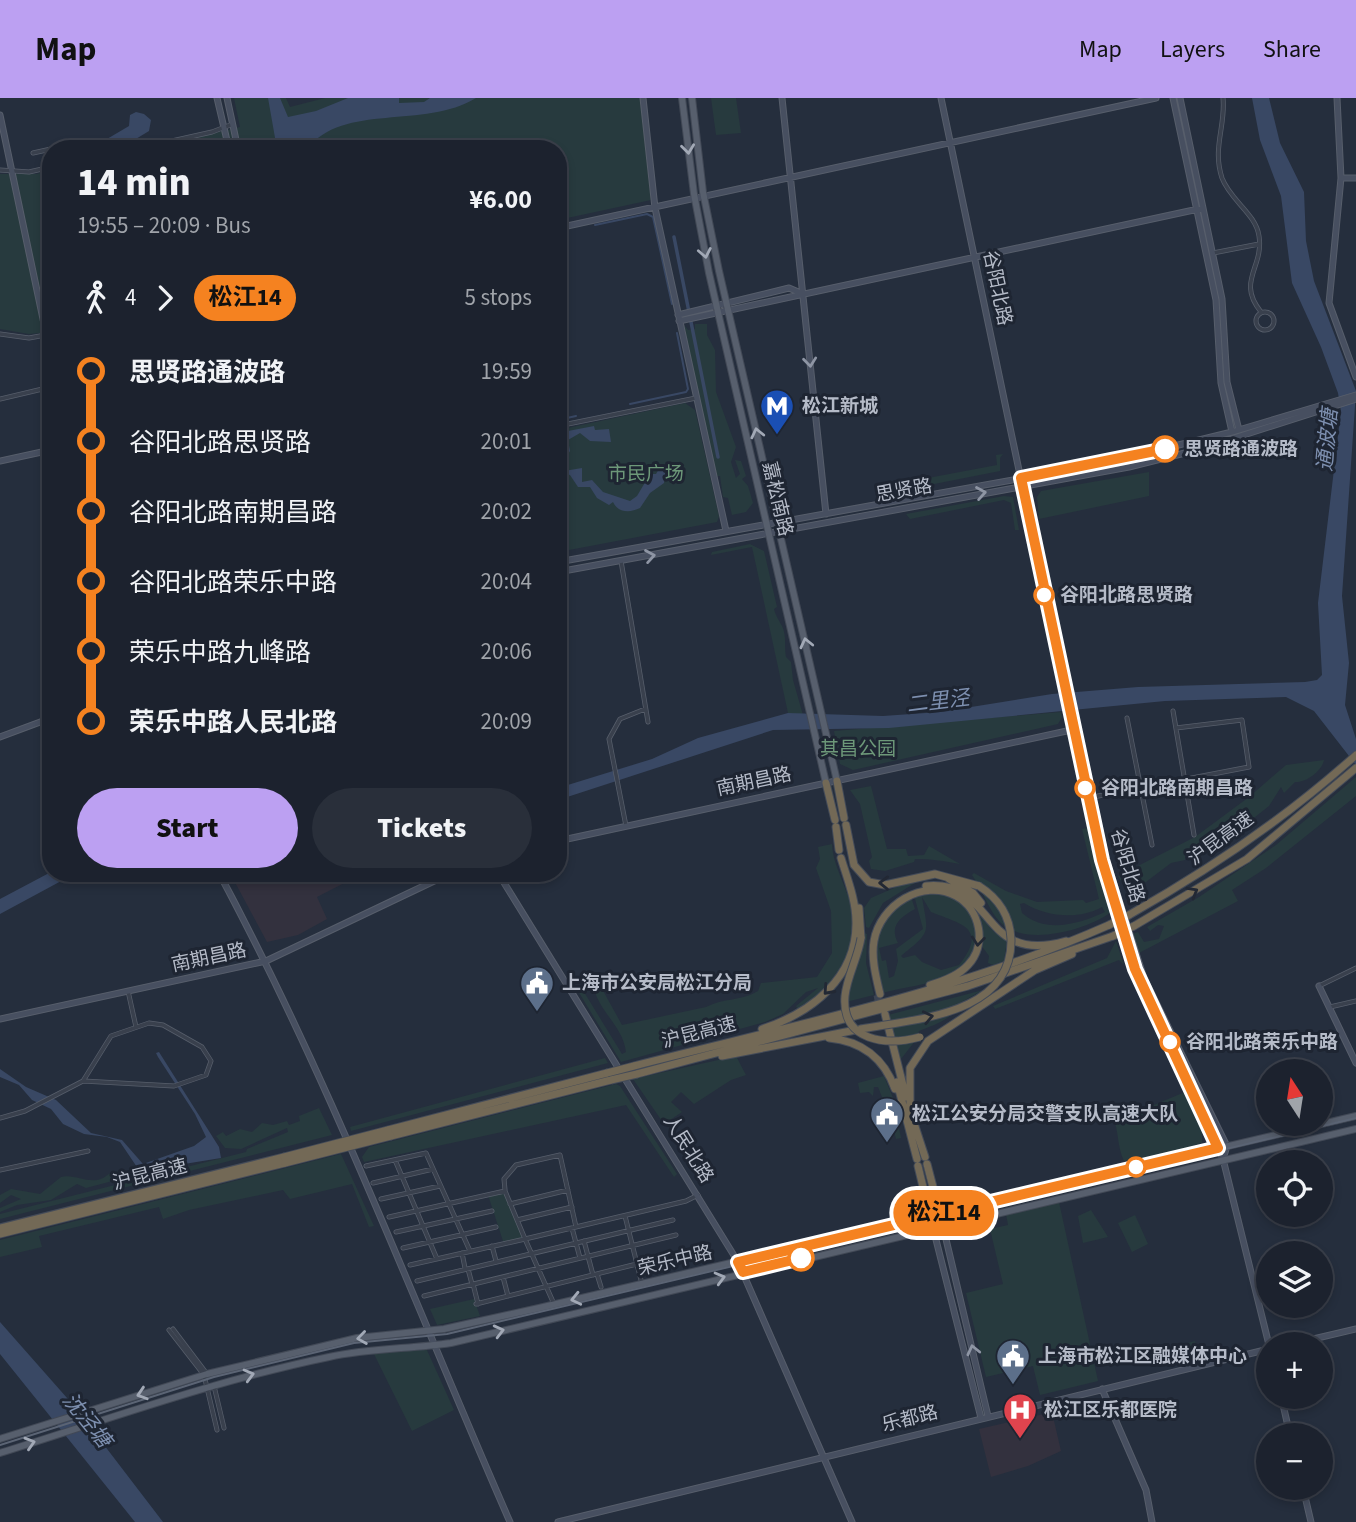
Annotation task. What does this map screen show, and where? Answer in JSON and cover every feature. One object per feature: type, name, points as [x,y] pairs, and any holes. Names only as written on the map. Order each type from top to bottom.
[{"type":"highway","name":"沪昆高速","points":[[0,1234],[609,1077],[966,981],[1046,953],[1129,914],[1196,878],[1327,782],[1356,755]]},
{"type":"highway","name":"沪昆高速","points":[[672,1060],[968,986],[1113,936],[1247,859],[1356,768]]},
{"type":"highway","points":[[672,1060],[812,1038],[957,1009],[982,997],[998,982],[1009,958],[1010,928],[997,900],[979,886],[957,878],[928,875],[885,885],[869,882],[854,866],[837,780]]},
{"type":"highway","points":[[672,1060],[786,1021],[813,1006],[828,992],[850,956],[856,924],[826,783]]},
{"type":"highway","points":[[840,854],[860,913],[861,938],[845,996],[849,1021],[865,1037],[881,1042],[920,1037],[951,1026]]},
{"type":"highway","points":[[928,875],[948,879],[973,893],[992,925]]},
{"type":"highway","points":[[834,1015],[945,981],[967,967],[976,953],[980,937],[975,914],[964,902],[943,891],[928,891],[906,897],[888,911],[874,941],[873,958],[878,995],[869,958],[873,932],[886,909],[904,894],[927,886],[953,888],[969,897],[992,925],[1008,939],[1031,945],[1063,942],[1109,924]]},
{"type":"highway","points":[[910,1111],[908,1079],[914,1058],[928,1041],[1035,970],[1113,936]]},
{"type":"highway","points":[[930,1216],[922,1162],[883,1014],[899,1095],[922,1162],[940,1214]]},
{"type":"highway","points":[[812,1038],[838,1039],[864,1048],[883,1065],[899,1095]]},
{"type":"highway","name":"沪昆高速","points":[[0,1228],[284,1160]]},
{"type":"main road","points":[[217,98],[227,140]]},
{"type":"main road","points":[[227,98],[236,140]]},
{"type":"main road","points":[[643,98],[655,208],[726,531]]},
{"type":"main road","name":"嘉松南路","points":[[682,98],[695,199],[717,310],[826,783]]},
{"type":"main road","name":"嘉松南路","points":[[692,98],[704,197],[726,303],[837,780]]},
{"type":"main road","points":[[782,98],[826,514]]},
{"type":"main road","name":"谷阳北路","points":[[940,98],[1102,860],[1135,969],[1223,1159],[1265,1332]]},
{"type":"main road","points":[[567,226],[1156,98]]},
{"type":"main road","points":[[1173,98],[1200,208]]},
{"type":"main road","points":[[1180,98],[1216,300],[1221,383],[1235,433]]},
{"type":"main road","points":[[1337,98],[1341,178],[1329,303],[1356,377]]},
{"type":"main road","points":[[0,115],[2,138],[12,170],[42,307]]},
{"type":"main road","points":[[1341,178],[1356,178]]},
{"type":"main road","points":[[680,318],[717,310],[728,312],[1200,208]]},
{"type":"main road","points":[[717,310],[726,303],[789,288],[803,294]]},
{"type":"main road","name":"思贤路","points":[[778,527],[826,514],[1144,454],[1235,433],[1356,397]]},
{"type":"main road","name":"思贤路","points":[[567,570],[778,527],[1129,467],[1197,450],[1235,433]]},
{"type":"main road","points":[[0,461],[42,452]]},
{"type":"main road","name":"思贤路","points":[[567,560],[726,531],[768,529]]},
{"type":"main road","points":[[0,737],[42,721]]},
{"type":"main road","name":"南期昌路","points":[[567,839],[1076,729]]},
{"type":"main road","name":"谷阳北路","points":[[1090,797],[1144,978],[1227,1146]]},
{"type":"main road","points":[[224,882],[266,961],[430,1331],[432,1345],[510,1522]]},
{"type":"main road","name":"南期昌路","points":[[0,1019],[266,961],[432,882]]},
{"type":"main road","name":"人民北路","points":[[504,882],[738,1262],[852,1522]]},
{"type":"main road","points":[[1319,986],[1356,1063]]},
{"type":"main road","name":"荣乐中路","points":[[0,1439],[205,1374],[356,1338],[430,1331],[554,1304],[1356,1116]]},
{"type":"main road","name":"荣乐中路","points":[[0,1453],[210,1386],[363,1350],[452,1343],[943,1224],[1356,1129]]},
{"type":"main road","points":[[1223,1159],[1227,1146]]},
{"type":"main road","points":[[940,1214],[988,1416]]},
{"type":"main road","points":[[930,1216],[981,1418]]},
{"type":"main road","points":[[1333,1334],[1356,1329]]},
{"type":"main road","name":"乐都路","points":[[558,1522],[1256,1350]]},
{"type":"main road","points":[[1102,1389],[1146,1490],[1152,1522]]},
{"type":"main road","points":[[1306,1500],[1311,1522]]},
{"type":"street","points":[[1223,98],[1217,138],[1222,177],[1232,198],[1255,224],[1259,244],[1258,259],[1250,285],[1253,300],[1261,312],[1272,315],[1274,321],[1270,328],[1265,330],[1257,325],[1257,317],[1261,312]]},
{"type":"street","points":[[172,140],[233,124]]},
{"type":"street","points":[[33,153],[42,151]]},
{"type":"street","points":[[0,170],[29,172],[42,169]]},
{"type":"street","points":[[1209,254],[1259,244]]},
{"type":"street","points":[[0,334],[29,338],[42,335]]},
{"type":"street","points":[[0,398],[42,389]]},
{"type":"street","points":[[567,424],[696,398]]},
{"type":"street","points":[[621,561],[648,722]]},
{"type":"street","points":[[626,826],[609,739],[613,726],[620,719],[645,709]]},
{"type":"street","points":[[1173,711],[1195,835]]},
{"type":"street","points":[[1127,718],[1152,845]]},
{"type":"street","points":[[1090,797],[1249,767],[1242,720],[1176,728]]},
{"type":"street","points":[[1319,986],[1356,968]]},
{"type":"street","points":[[128,991],[136,1027]]},
{"type":"street","points":[[1330,1007],[1356,1001]]},
{"type":"street","points":[[0,1118],[83,1081],[174,1086],[206,1075],[211,1061],[207,1052],[163,1025],[149,1023],[111,1036],[83,1081]]},
{"type":"street","points":[[0,1171],[88,1151]]},
{"type":"street","points":[[366,1166],[426,1153],[470,1251]]},
{"type":"street","points":[[554,1304],[505,1191],[504,1180],[516,1165],[560,1155],[580,1258]]},
{"type":"street","points":[[395,1160],[438,1259]]},
{"type":"street","points":[[373,1183],[433,1169]]},
{"type":"street","points":[[381,1199],[440,1186]]},
{"type":"street","points":[[510,1204],[568,1190]]},
{"type":"street","points":[[389,1217],[505,1191]]},
{"type":"street","points":[[410,1265],[625,1216],[686,1201],[698,1195]]},
{"type":"street","points":[[517,1220],[572,1207]]},
{"type":"street","points":[[396,1232],[492,1211]]},
{"type":"street","points":[[625,1216],[642,1284]]},
{"type":"street","points":[[417,1281],[673,1220]]},
{"type":"street","points":[[403,1248],[496,1227]]},
{"type":"street","points":[[424,1296],[676,1235]]},
{"type":"street","points":[[584,1241],[601,1287]]},
{"type":"street","points":[[492,1246],[496,1262]]},
{"type":"street","points":[[461,1253],[477,1304],[681,1254]]},
{"type":"street","points":[[503,1277],[508,1296]]},
{"type":"street","points":[[171,1330],[205,1374],[224,1428]]},
{"type":"street","points":[[210,1386],[217,1430]]},
{"type":"shaded area","points":[[235,882],[346,882],[317,897],[327,919],[298,935],[267,942]]},
{"type":"shaded area","name":"松江区乐都医院","points":[[1052,1412],[1061,1451],[1028,1466],[991,1477],[979,1429]]},
{"type":"green space","points":[[234,98],[286,98],[290,107],[325,98],[640,98],[651,200],[567,218],[567,140],[185,140],[240,127]]},
{"type":"green space","points":[[711,98],[736,98],[741,133],[716,135]]},
{"type":"green space","points":[[42,172],[42,333],[29,334],[0,329],[0,174]]},
{"type":"green space","points":[[695,324],[707,324],[707,335],[715,350],[716,392],[736,447],[731,462],[736,478],[740,474],[735,460],[741,461],[746,476],[742,479],[748,486],[753,503],[746,512],[732,515],[728,498],[723,497],[720,476],[716,476],[684,325],[688,330],[695,329]]},
{"type":"green space","name":"市民广场","points":[[685,403],[695,410],[719,516],[717,522],[567,549],[567,428]]},
{"type":"green space","points":[[1003,454],[1000,458],[1000,471],[914,488],[912,481],[997,465],[996,455]]},
{"type":"green space","points":[[1149,472],[1149,496],[1039,519],[1037,497],[1041,491]]},
{"type":"green space","points":[[1004,496],[1013,497],[1019,530],[1015,530],[1011,503],[1004,500],[910,519],[906,514]]},
{"type":"green space","points":[[750,544],[764,551],[777,607],[774,609],[784,630],[786,657],[791,662],[803,715],[788,713],[752,547],[711,555],[712,552]]},
{"type":"green space","name":"其昌公园","points":[[1061,712],[1062,717],[1058,724],[853,770],[840,764],[834,731]]},
{"type":"green space","points":[[1324,760],[1317,772],[1308,778],[1295,782],[1284,793],[1281,787],[1269,806],[1216,848],[1241,825],[1239,819],[1233,817],[1207,834],[1199,850],[1185,855],[1185,860],[1171,863],[1142,885],[1126,889],[1118,876],[1195,837],[1249,797],[1286,765]]},
{"type":"green space","points":[[1356,777],[1356,796],[1266,868],[1232,890],[1238,901],[1139,953],[1130,935],[1138,932],[1144,942],[1159,939],[1164,926],[1158,925],[1150,931],[1147,927],[1199,897],[1276,845]]},
{"type":"green space","points":[[871,786],[887,849],[906,849],[908,856],[924,855],[929,846],[960,864],[915,859],[914,862],[885,871],[871,869],[869,861],[872,857],[860,804],[850,790]]},
{"type":"green space","points":[[1088,828],[1110,913],[1085,926],[1054,934],[1024,934],[1011,930],[1000,922],[972,875],[974,873],[1006,891],[1037,902],[1083,900],[1086,903],[1099,899],[1082,829]],"holes":[[[1024,903],[1033,908],[1063,915],[1083,914],[1102,907],[1105,912],[1074,923],[1052,925],[1031,919],[1022,913],[1020,904]]]},
{"type":"green space","points":[[832,844],[835,861],[850,902],[853,926],[847,955],[821,992],[798,1010],[796,1006],[818,988],[806,992],[783,1014],[765,1022],[621,1062],[578,991],[593,984],[590,991],[584,992],[622,1054],[626,1052],[624,1043],[594,988],[601,987],[622,1025],[746,996],[758,991],[761,983],[817,977],[832,953],[831,911],[816,868],[820,859],[818,847]]},
{"type":"green space","points":[[917,878],[918,881],[883,903],[869,928],[866,927],[864,908],[871,898]]},
{"type":"green space","points":[[934,891],[960,901],[974,919],[976,939],[973,950],[961,967],[944,978],[882,993],[876,963],[878,939],[888,918],[911,897],[915,909],[905,915],[895,927],[898,943],[879,948],[882,961],[886,960],[889,978],[894,976],[898,961],[896,949],[923,929],[914,895]],"holes":[[[922,897],[931,912],[961,924],[971,935],[968,952],[959,965],[941,970],[922,962],[915,955],[903,958],[901,956],[925,931],[926,918]]]},
{"type":"green space","points":[[962,894],[994,932],[1007,940],[1004,961],[993,965],[988,963],[989,956],[981,945],[982,932]]},
{"type":"green space","points":[[864,933],[867,934],[866,963],[874,995],[846,1002]]},
{"type":"green space","points":[[1116,941],[1124,965],[1119,960],[995,1009],[993,1006],[1107,958]]},
{"type":"green space","points":[[983,990],[958,1004],[947,1018],[919,1031],[901,1059],[888,1015]]},
{"type":"green space","points":[[736,1056],[746,1075],[731,1080],[694,1104],[681,1092],[671,1102],[682,1112],[664,1124],[633,1079]]},
{"type":"green space","points":[[605,1058],[608,1063],[351,1131],[350,1127]]},
{"type":"green space","points":[[884,1076],[893,1098],[901,1138],[896,1139],[892,1123],[886,1125],[884,1114],[890,1113],[878,1087],[874,1087],[873,1096],[869,1092],[860,1093],[858,1083]]},
{"type":"green space","points":[[616,1084],[620,1086],[677,1174],[674,1177],[626,1105],[364,1162],[362,1157],[369,1147]]},
{"type":"green space","points":[[1185,1092],[1202,1130],[1202,1143],[1153,1158],[1124,1161],[1113,1117],[1154,1105]]},
{"type":"green space","points":[[319,1108],[332,1135],[0,1219],[0,1214],[246,1152],[247,1149],[288,1132],[287,1128],[241,1149],[225,1148],[216,1136],[223,1132],[226,1136],[240,1129],[252,1132],[262,1123],[273,1125],[287,1121],[289,1125],[300,1121],[299,1116]]},
{"type":"green space","points":[[341,1154],[374,1226],[369,1227],[352,1184],[290,1199],[283,1190],[189,1210],[163,1219],[159,1207],[39,1236],[42,1247],[0,1257],[0,1240]]},
{"type":"green space","points":[[132,1169],[139,1174],[86,1188],[77,1184],[51,1200],[17,1205],[0,1212],[0,1208],[21,1199],[11,1195],[0,1203],[0,1195],[11,1189],[40,1194],[61,1177],[97,1180],[115,1171],[123,1173]]},
{"type":"green space","points":[[505,1191],[525,1239],[504,1244],[488,1195]]},
{"type":"green space","points":[[1059,1202],[1098,1381],[1040,1395],[1033,1366],[986,1377],[966,1293],[1003,1284],[990,1229],[1008,1225],[1006,1214]]},
{"type":"green space","points":[[1091,1210],[1108,1237],[1083,1243],[1078,1216]]},
{"type":"green space","points":[[1135,1215],[1148,1244],[1132,1252],[1118,1223]]},
{"type":"green space","points":[[474,1299],[480,1316],[437,1325],[430,1309]]},
{"type":"green space","points":[[1195,1341],[1198,1357],[1164,1365],[1160,1350]]},
{"type":"green space","points":[[426,1348],[454,1410],[412,1431],[373,1352]]},
{"type":"water","points":[[268,98],[280,98],[288,117],[316,111],[348,98],[399,98],[399,103],[424,102],[430,98],[476,98],[433,113],[342,126],[317,140],[275,140]]},
{"type":"water","points":[[1252,98],[1269,98],[1280,143],[1304,192],[1306,241],[1314,281],[1356,391],[1342,596],[1349,663],[1345,705],[1356,739],[1356,765],[1314,711],[1286,697],[1165,701],[889,728],[773,730],[567,797],[567,785],[652,759],[698,738],[788,713],[883,716],[940,712],[1052,694],[1138,687],[1317,680],[1322,675],[1318,603],[1341,411],[1338,393],[1321,347],[1292,283],[1281,196],[1260,140]]},
{"type":"water","points":[[136,112],[144,114],[151,120],[149,131],[134,140],[105,140],[129,126],[130,115]]},
{"type":"water","points":[[594,426],[595,430],[609,429],[611,442],[590,441],[580,433],[568,440],[570,451],[567,455],[568,431]]},
{"type":"water","points":[[672,464],[666,471],[664,483],[650,493],[640,508],[632,511],[618,508],[613,502],[609,505],[597,498],[590,487],[578,487],[567,470],[582,468],[582,482],[592,480],[603,492],[630,501],[637,496],[650,474],[656,474],[660,467]]},
{"type":"water","points":[[42,877],[42,882],[59,882],[0,914],[0,899]]},
{"type":"water","points":[[159,1052],[219,1147],[221,1158],[178,1165],[143,1176],[120,1142],[84,1134],[63,1124],[51,1109],[32,1100],[19,1085],[0,1077],[0,1069],[26,1087],[56,1100],[91,1133],[122,1140],[143,1164],[194,1146],[206,1137],[195,1114],[158,1057],[156,1053]]},
{"type":"water","points":[[0,1322],[75,1407],[163,1522],[135,1522],[0,1354]]},
{"type":"waterway","points":[[595,225],[647,214],[653,217],[672,304]]},
{"type":"waterway","points":[[674,237],[718,457]]},
{"type":"waterway","points":[[630,404],[686,392],[688,389],[677,333]]},
{"type":"waterway","points":[[567,418],[576,416]]},
{"type":"tunnel","points":[[877,995],[881,1015]]},
{"type":"tram line","points":[[0,1445],[214,1377],[354,1343],[447,1334],[1356,1118]]},
{"type":"bus line","name":"松江14","points":[[801,1258],[743,1272],[738,1262],[1218,1148],[1139,980],[1102,860],[1022,496],[1021,478],[1165,449]]},
{"type":"place","name":"松江新城","points":[[777,436]]},
{"type":"place","name":"思贤路通波路","points":[[1165,449]]},
{"type":"place","name":"谷阳北路思贤路","points":[[1044,595]]},
{"type":"place","name":"谷阳北路南期昌路","points":[[1085,788]]},
{"type":"place","name":"上海市公安局松江分局","points":[[537,1013]]},
{"type":"place","name":"谷阳北路荣乐中路","points":[[1170,1042]]},
{"type":"place","name":"松江公安分局交警支队高速大队","points":[[887,1144]]},
{"type":"place","name":"上海市松江区融媒体中心","points":[[1013,1386]]},
{"type":"place","name":"松江区乐都医院","points":[[1020,1440]]},
{"type":"water label","name":"通波塘","points":[[1327,440]]},
{"type":"water label","name":"二里泾","points":[[938,701]]},
{"type":"water label","name":"沈泾塘","points":[[87,1420]]}]
